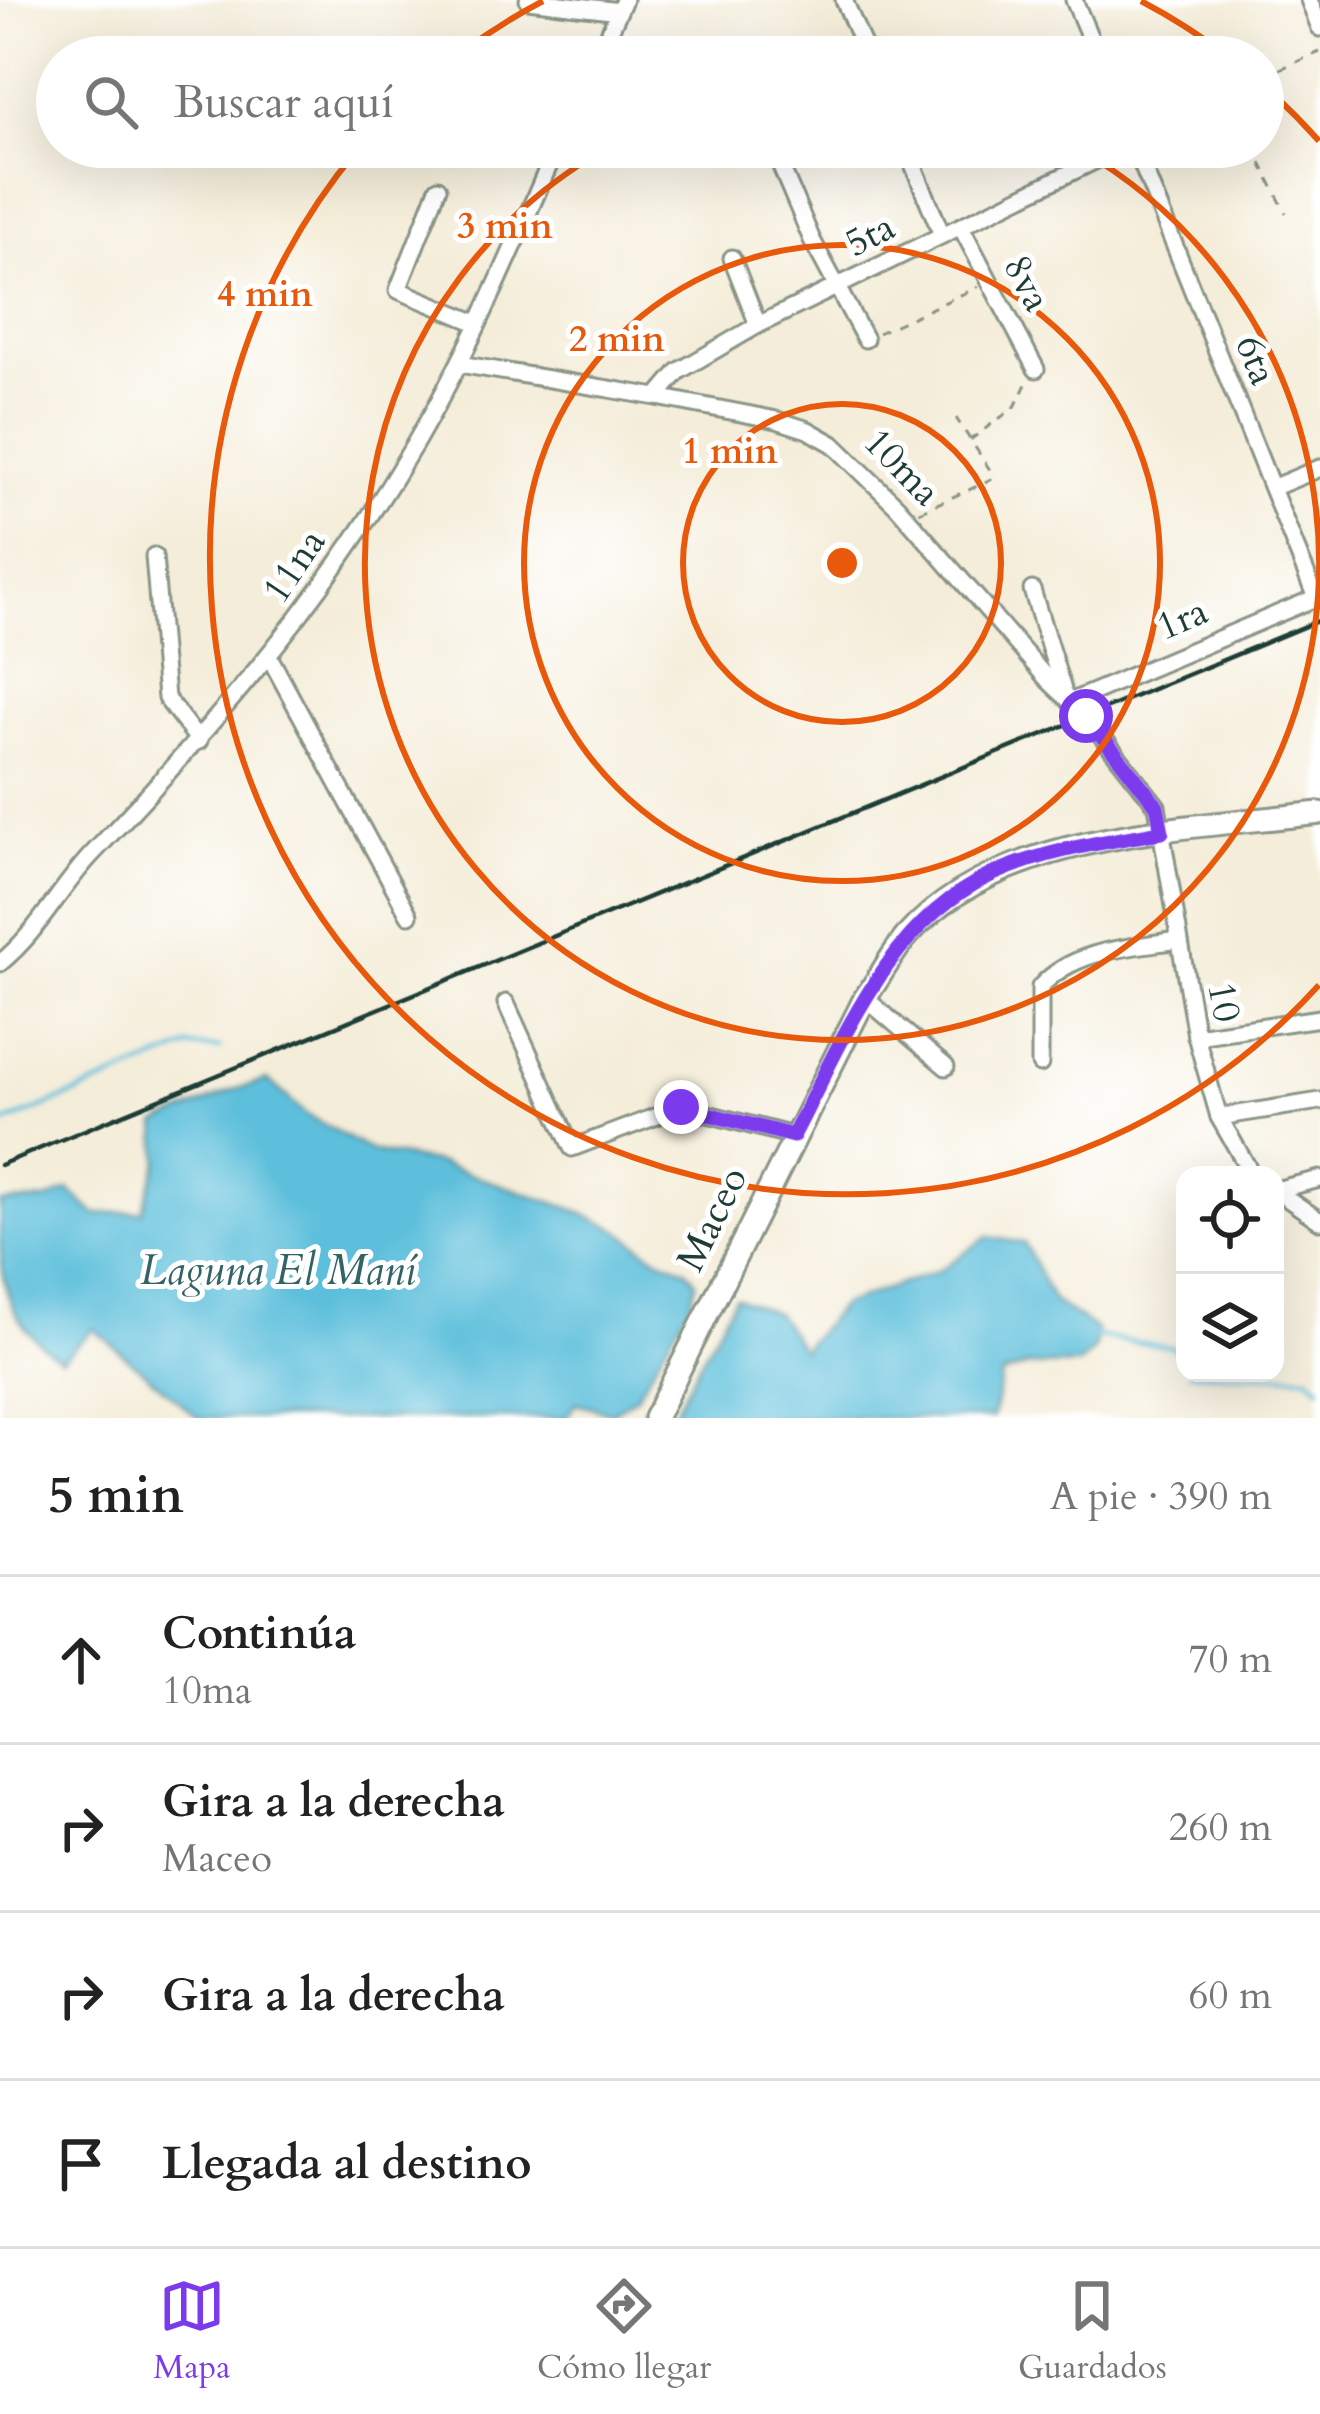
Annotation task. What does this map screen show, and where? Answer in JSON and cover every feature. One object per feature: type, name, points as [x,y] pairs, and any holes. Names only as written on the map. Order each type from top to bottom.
[{"type":"main road","name":"Maceo","points":[[655,1418],[865,998],[907,936],[990,875],[1072,847],[1320,813]]},
{"type":"street","points":[[528,0],[621,6],[607,36]]},
{"type":"street","points":[[844,0],[859,36]]},
{"type":"street","points":[[1074,0],[1089,36]]},
{"type":"street","points":[[1309,0],[1320,28]]},
{"type":"street","name":"11na","points":[[0,963],[20,947],[64,882],[200,741],[270,658],[403,463],[459,364],[547,168]]},
{"type":"street","points":[[782,168],[812,240],[865,339]]},
{"type":"street","points":[[915,168],[942,235]]},
{"type":"street","name":"5ta","points":[[657,397],[679,371],[758,325],[1081,168]]},
{"type":"street","name":"6ta","points":[[1143,168],[1318,597]]},
{"type":"street","points":[[439,188],[398,290],[477,323]]},
{"type":"street","name":"8va","points":[[962,227],[1036,369]]},
{"type":"street","points":[[732,258],[758,325]]},
{"type":"street","name":"10ma","points":[[459,364],[777,420],[833,444],[907,518],[1086,716],[1157,806],[1162,832]]},
{"type":"street","points":[[1272,488],[1320,468]]},
{"type":"street","points":[[154,556],[166,698],[200,741]]},
{"type":"street","points":[[1032,590],[1067,699]]},
{"type":"street","name":"1ra","points":[[1067,699],[1318,597]]},
{"type":"street","points":[[270,658],[409,915]]},
{"type":"street","name":"10","points":[[1162,832],[1196,1036],[1219,1117],[1247,1166]]},
{"type":"street","points":[[1040,1064],[1040,987],[1057,968],[1117,949],[1179,940]]},
{"type":"street","points":[[865,998],[946,1066]]},
{"type":"street","points":[[506,1003],[572,1148],[681,1107],[793,1136]]},
{"type":"street","points":[[1196,1036],[1318,1019],[1320,1038]]},
{"type":"street","points":[[1219,1117],[1320,1101]]},
{"type":"street","points":[[1284,1188],[1320,1179]]},
{"type":"street","points":[[1284,1196],[1320,1221]]},
{"type":"path","points":[[1284,67],[1320,52]]},
{"type":"path","points":[[1264,168],[1286,213]]},
{"type":"path","points":[[865,339],[988,283]]},
{"type":"path","points":[[970,440],[1015,407],[1036,369]]},
{"type":"path","points":[[907,518],[991,480],[992,473],[956,418]]},
{"type":"water","name":"Laguna El Maní","points":[[268,1080],[307,1115],[371,1151],[437,1163],[572,1209],[617,1229],[659,1259],[686,1269],[696,1282],[691,1302],[636,1396],[612,1413],[576,1403],[566,1418],[198,1418],[94,1329],[61,1359],[41,1344],[15,1311],[8,1293],[0,1203],[47,1200],[69,1190],[95,1214],[142,1211],[159,1160],[157,1124]]},
{"type":"water","points":[[987,1237],[1024,1243],[1053,1301],[1097,1330],[1095,1349],[1079,1365],[1028,1366],[1002,1375],[992,1418],[670,1418],[735,1297],[777,1314],[802,1350],[841,1305],[940,1270]]},
{"type":"waterway","points":[[0,1125],[188,1047],[220,1048]]},
{"type":"waterway","points":[[1096,1337],[1172,1347],[1176,1353]]},
{"type":"waterway","points":[[1284,1375],[1308,1376],[1320,1387]]},
{"type":"railway","points":[[0,1165],[1320,620]]},
{"type":"route","points":[[681,1107],[793,1136],[865,998],[907,936],[990,875],[1072,847],[1162,832],[1157,806],[1086,716]]}]
